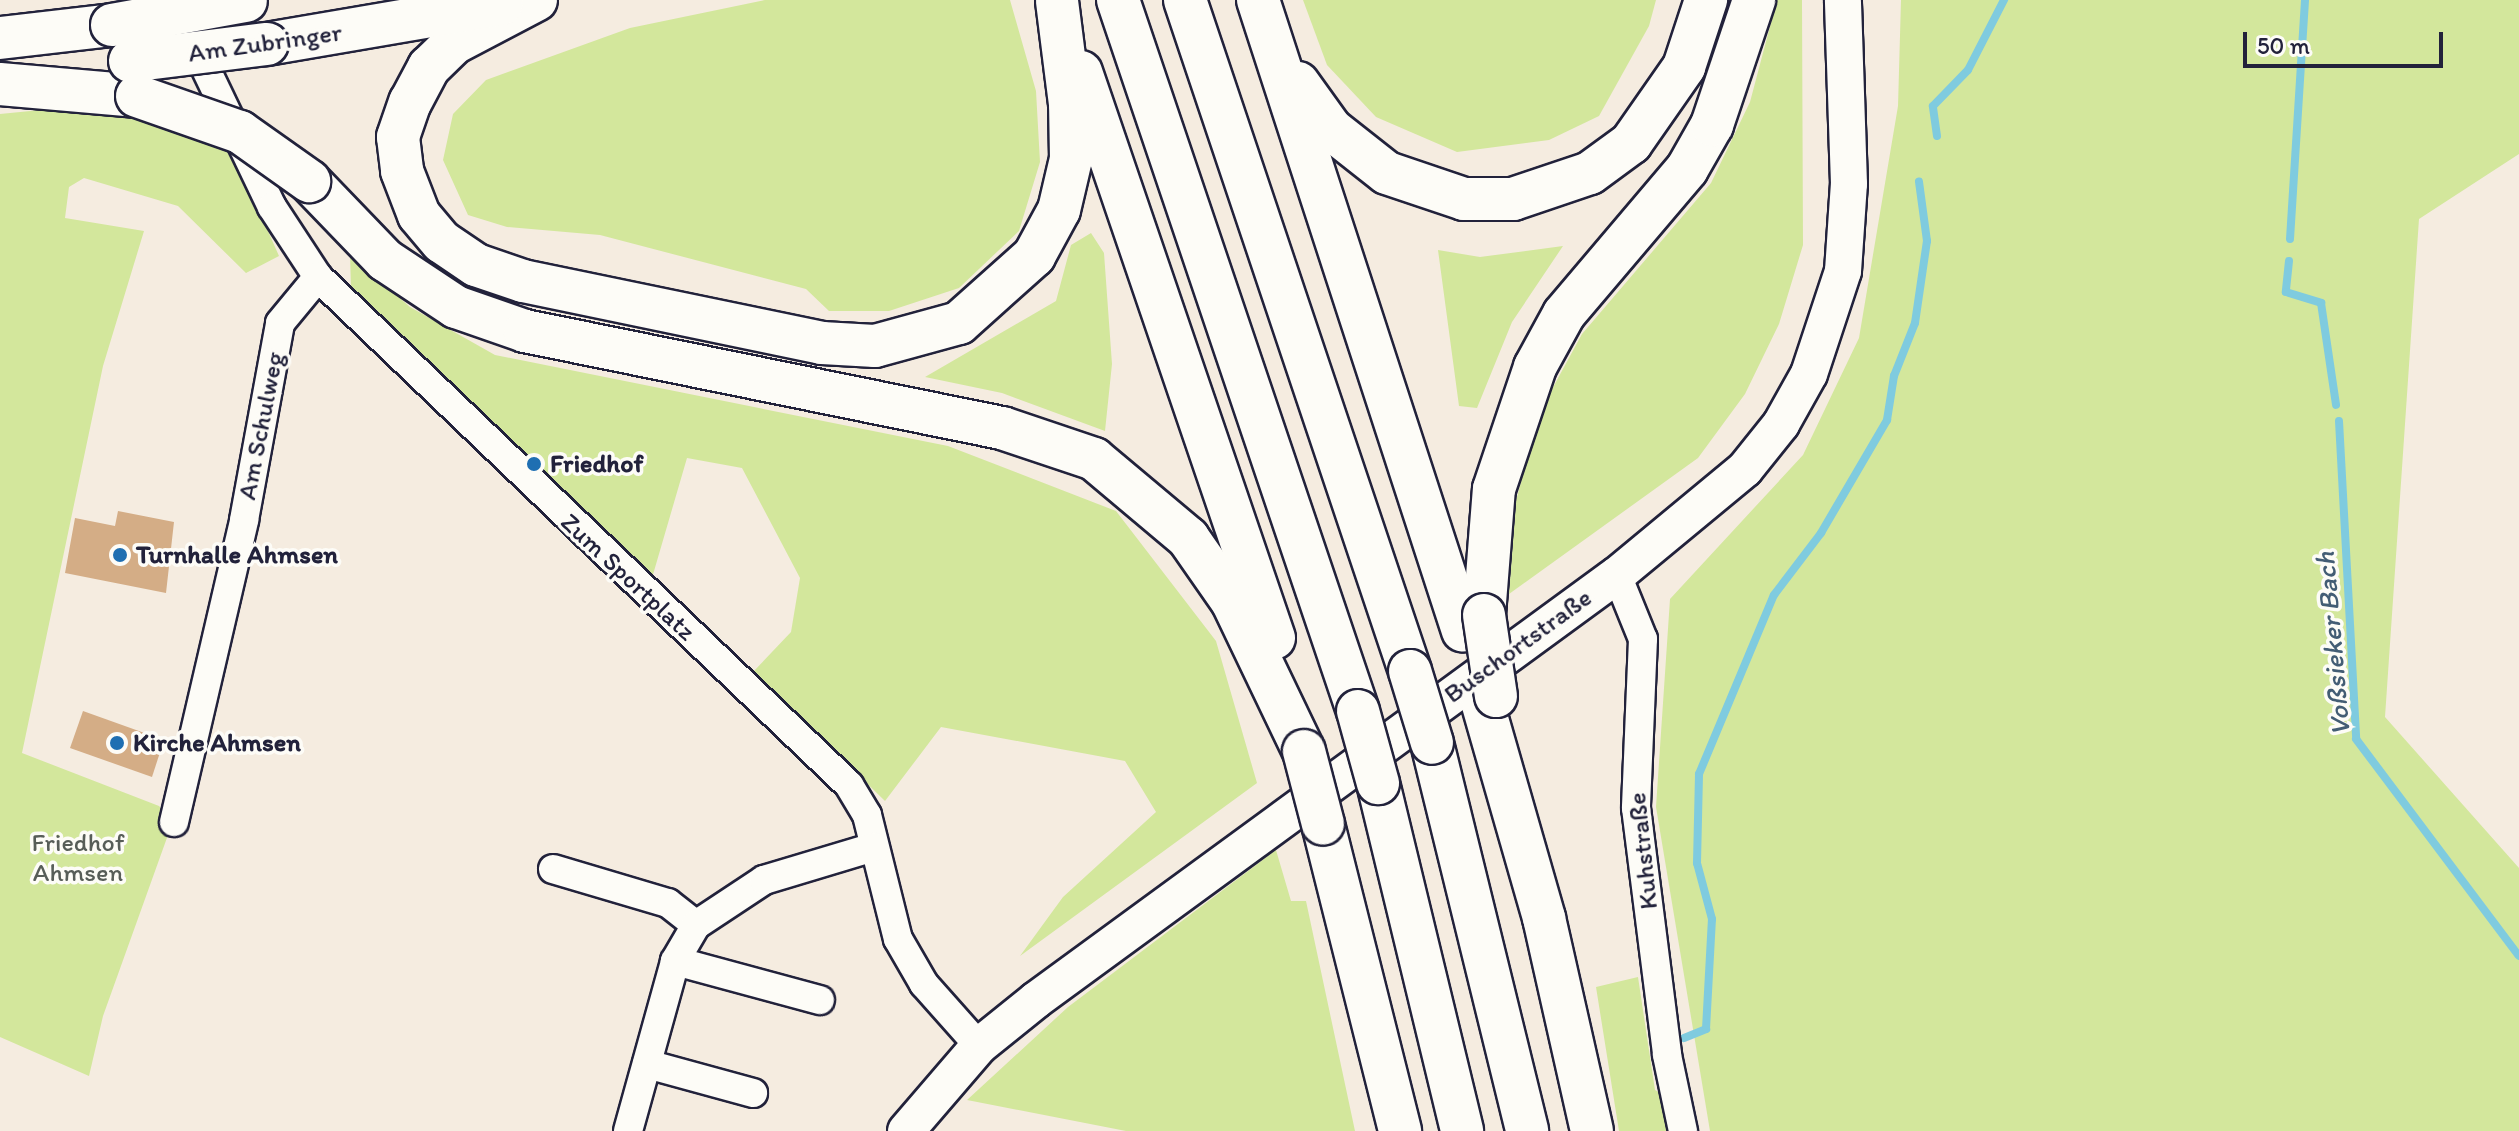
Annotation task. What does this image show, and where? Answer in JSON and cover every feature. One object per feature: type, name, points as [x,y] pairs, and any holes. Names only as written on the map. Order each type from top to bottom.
[{"type":"highway","points":[[0,25],[66,0]]},
{"type":"highway","name":"Am Zubringer","points":[[0,38],[126,60],[249,0]]},
{"type":"highway","name":"Am Zubringer","points":[[0,82],[126,60],[267,44],[528,0]]},
{"type":"highway","points":[[536,0],[454,43],[429,67],[410,102],[398,137],[402,171],[419,215],[442,242],[476,265],[523,281],[822,343],[875,346],[970,315],[1034,256],[1059,210],[1071,159],[1070,118],[1057,1]]},
{"type":"highway","points":[[1118,0],[1358,711],[1462,1131]]},
{"type":"highway","points":[[1185,0],[1432,743],[1527,1131]]},
{"type":"highway","points":[[1261,7],[1301,90],[1358,154],[1422,187],[1464,199],[1513,199],[1590,173],[1631,143],[1684,67],[1706,0]]},
{"type":"highway","points":[[1474,623],[1494,489],[1535,367],[1564,314],[1687,169],[1712,125],[1754,0]]},
{"type":"highway","points":[[1057,1],[1281,657],[1400,1131]]},
{"type":"highway","points":[[1261,7],[1474,623],[1504,783],[1544,918],[1592,1131]]},
{"type":"highway","points":[[126,60],[240,132],[309,181],[385,260],[456,307],[525,331],[1002,428],[1094,459],[1188,538],[1232,601],[1304,751]]},
{"type":"main road","name":"Buschortstraße","points":[[906,1131],[979,1046],[1617,575],[1745,469],[1781,424],[1831,320],[1843,271],[1849,184],[1843,0]]},
{"type":"street","name":"Zum Sportplatz","points":[[173,0],[272,207],[318,277],[849,785],[867,815],[898,939],[912,966],[979,1046]]},
{"type":"street","name":"Am Schulweg","points":[[174,822],[244,520],[280,323],[318,277]]},
{"type":"street","name":"Kuhstraße","points":[[1617,575],[1643,639],[1636,808],[1667,1055],[1683,1131]]},
{"type":"street","points":[[628,1131],[675,961],[696,925],[764,880],[874,847]]},
{"type":"street","points":[[553,869],[668,903],[696,925]]},
{"type":"street","points":[[675,961],[820,1000]]},
{"type":"street","points":[[647,1064],[753,1093]]},
{"type":"green space","points":[[765,0],[1010,0],[1036,91],[1040,162],[1019,231],[959,288],[889,311],[829,311],[806,289],[600,235],[507,227],[468,215],[443,160],[453,114],[486,80],[630,28]]},
{"type":"green space","points":[[1303,0],[1656,0],[1649,26],[1599,116],[1549,140],[1457,152],[1376,117],[1327,65]]},
{"type":"green space","points":[[1777,0],[1802,0],[1803,245],[1779,324],[1745,394],[1698,458],[1509,594],[1516,501],[1539,413],[1582,334],[1711,183],[1750,102]]},
{"type":"green space","points":[[1901,0],[2519,0],[2519,154],[2419,219],[2385,717],[2519,868],[2519,1131],[1710,1131],[1656,807],[1670,599],[1803,455],[1859,338],[1898,106]]},
{"type":"green space","name":"Friedhof Ahmsen","points":[[81,106],[134,116],[232,150],[279,256],[246,273],[178,206],[84,178],[69,187],[65,218],[144,231],[103,366],[22,753],[159,806],[173,821],[103,1016],[89,1076],[0,1037],[0,114]]},
{"type":"green space","points":[[1091,233],[1104,253],[1112,364],[1105,431],[1002,393],[925,377],[1056,301],[1071,245]]},
{"type":"green space","points":[[1563,246],[1512,322],[1477,408],[1459,406],[1438,250],[1480,257]]},
{"type":"green space","points":[[350,254],[410,307],[495,355],[948,446],[1116,511],[1216,641],[1257,783],[1020,956],[1063,897],[1156,812],[1125,761],[941,727],[885,801],[753,672],[791,632],[800,578],[742,468],[687,458],[652,578],[505,444],[351,289]]},
{"type":"green space","points":[[1276,850],[1291,901],[1306,901],[1355,1131],[1126,1131],[967,1100],[1068,1007]]},
{"type":"green space","points":[[1638,977],[1655,1090],[1670,1098],[1676,1131],[1619,1131],[1596,987]]},
{"type":"building","name":"Turnhalle Ahmsen","points":[[118,511],[174,522],[166,593],[65,573],[75,518],[115,526]]},
{"type":"building","name":"Kirche Ahmsen","points":[[83,711],[164,740],[152,777],[70,748]]},
{"type":"waterway","points":[[1937,136],[1933,106],[1968,70],[2004,0]]},
{"type":"waterway","name":"Voßsieker Bach","points":[[2290,239],[2305,0]]},
{"type":"waterway","points":[[1684,1038],[1706,1029],[1712,919],[1697,863],[1699,774],[1774,595],[1821,533],[1887,420],[1894,376],[1915,323],[1927,241],[1919,182]]},
{"type":"waterway","name":"Voßsieker Bach","points":[[2289,261],[2286,292],[2321,303],[2336,405]]},
{"type":"waterway","name":"Voßsieker Bach","points":[[2339,421],[2356,739],[2519,956]]},
{"type":"place","name":"Friedhof","points":[[534,464]]},
{"type":"place","name":"Turnhalle Ahmsen","points":[[120,555]]},
{"type":"place","name":"Kirche Ahmsen","points":[[117,743]]}]
